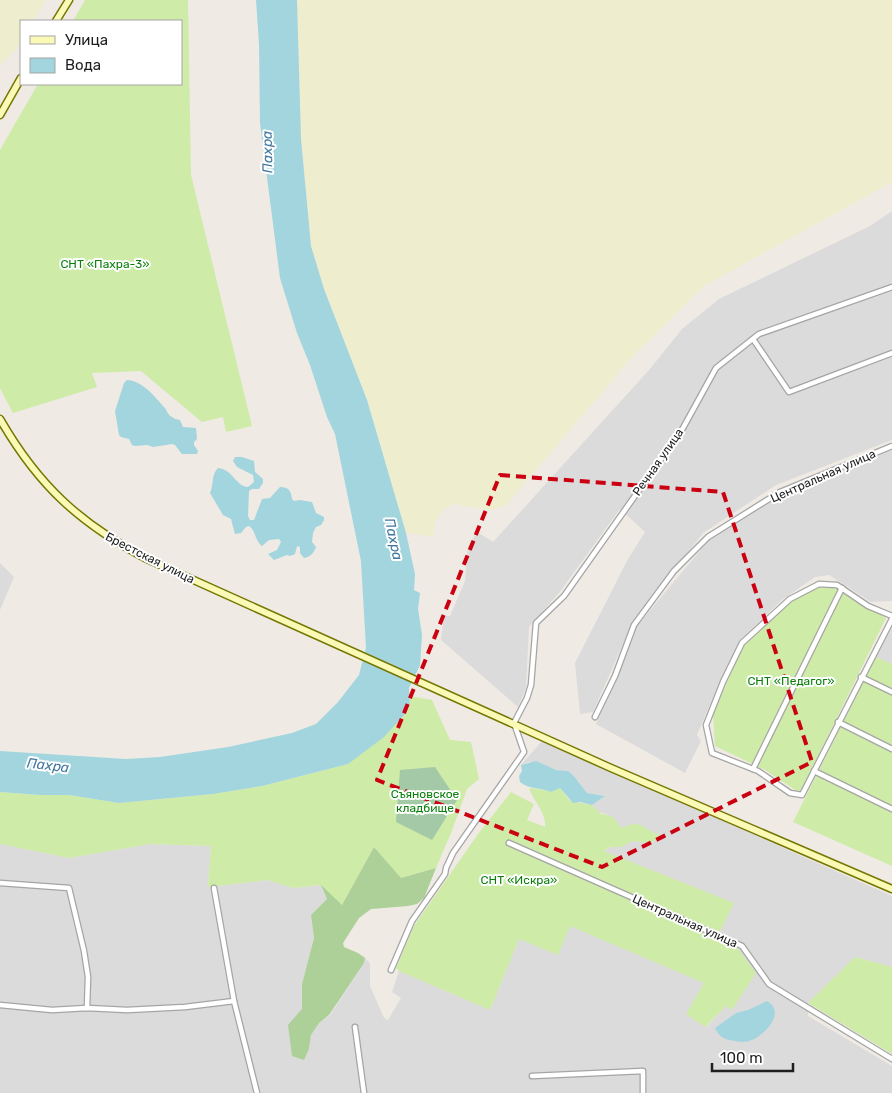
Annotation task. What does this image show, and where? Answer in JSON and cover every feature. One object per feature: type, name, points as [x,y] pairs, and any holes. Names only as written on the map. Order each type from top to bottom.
[{"type":"main road","points":[[57,20],[70,0]]},
{"type":"main road","points":[[0,115],[20,80]]},
{"type":"main road","name":"Брестская улица","points":[[0,419],[22,454],[45,484],[65,504],[94,528],[118,544],[313,635],[611,768],[892,889]]},
{"type":"street","name":"Речная улица","points":[[514,724],[518,713],[528,698],[531,685],[536,623],[564,596],[683,428],[716,368],[759,334],[892,287]]},
{"type":"street","points":[[753,339],[789,392],[892,354]]},
{"type":"street","name":"Центральная улица","points":[[595,717],[634,625],[674,571],[708,537],[780,492],[892,446]]},
{"type":"street","points":[[819,584],[837,585],[868,606],[892,618],[802,795],[790,793],[753,770],[712,753],[706,725],[723,682],[742,643],[790,599],[819,584]]},
{"type":"street","points":[[753,770],[842,588]]},
{"type":"street","points":[[861,677],[892,692]]},
{"type":"street","points":[[838,722],[892,749]]},
{"type":"street","points":[[391,970],[412,921],[445,874],[453,853],[524,752],[514,724]]},
{"type":"street","points":[[814,770],[892,809]]},
{"type":"street","name":"Центральная улица","points":[[509,843],[742,946],[769,984],[892,1059]]},
{"type":"street","points":[[0,883],[69,888],[84,951],[88,977],[87,1008]]},
{"type":"street","points":[[214,888],[234,1001],[257,1093]]},
{"type":"street","points":[[0,1005],[52,1010],[87,1008],[127,1010],[185,1008],[234,1001]]},
{"type":"street","points":[[355,1027],[364,1093]]},
{"type":"street","points":[[532,1076],[643,1071],[643,1093]]},
{"type":"highlighted area","points":[[500,475],[723,492],[812,762],[602,867],[377,780]]},
{"type":"shaded area","points":[[892,211],[892,440],[776,485],[703,533],[631,626],[593,712],[580,714],[575,663],[628,559],[645,532],[620,509],[559,593],[529,627],[526,688],[518,707],[441,640],[444,616],[450,616],[465,581],[468,546],[477,532],[493,542],[650,369],[682,329],[719,299],[870,226]]},
{"type":"shaded area","points":[[892,448],[892,601],[871,602],[829,575],[815,577],[782,600],[740,640],[697,735],[701,741],[685,773],[596,724],[636,627],[710,539],[780,494]]},
{"type":"shaded area","points":[[0,563],[14,577],[0,610]]},
{"type":"shaded area","points":[[892,628],[892,664],[876,657]]},
{"type":"shaded area","points":[[542,741],[892,896],[892,967],[855,957],[808,1003],[808,1016],[892,1066],[892,1093],[0,1093],[0,844],[69,858],[150,844],[211,846],[208,887],[268,880],[293,888],[321,885],[327,899],[311,915],[314,938],[302,984],[304,1060],[309,1049],[311,1035],[319,1023],[330,1015],[364,963],[365,958],[370,963],[370,986],[384,1018],[388,1020],[401,998],[392,992],[399,971],[490,1010],[519,939],[570,926],[705,983],[706,1027],[726,1006],[733,1009],[738,949],[717,938],[604,851],[611,847],[621,847],[632,841],[651,843],[658,835],[652,833],[647,828],[621,828],[611,816],[599,812],[592,805],[605,796],[587,793],[568,771],[556,770],[529,762],[521,765]]},
{"type":"green space","points":[[0,0],[46,0],[34,20],[20,20],[20,44],[0,66]]},
{"type":"green space","name":"СНТ «Пахра-3»","points":[[85,0],[188,0],[191,175],[252,426],[226,432],[223,417],[202,422],[141,371],[92,373],[97,387],[13,413],[0,388],[0,150],[37,85],[182,85],[182,20],[74,20]]},
{"type":"green space","points":[[297,0],[892,0],[892,182],[704,286],[634,355],[507,504],[488,510],[453,504],[443,510],[439,516],[435,523],[433,537],[406,533],[367,400],[324,289],[311,246],[301,139]]},
{"type":"green space","name":"СНТ «Педагог»","points":[[818,587],[836,588],[886,618],[800,793],[765,770],[715,746],[713,714],[744,644],[790,602]]},
{"type":"green space","points":[[876,657],[892,664],[892,866],[793,822]]},
{"type":"green space","points":[[410,696],[432,700],[450,740],[471,742],[479,779],[467,789],[436,868],[401,878],[374,847],[342,905],[320,885],[293,888],[268,880],[208,887],[211,846],[150,844],[69,858],[0,844],[0,792],[69,795],[119,803],[213,794],[262,786],[348,764],[410,704]]},
{"type":"green space","name":"Съяновское кладбище","points":[[435,767],[457,800],[432,840],[396,822],[400,770]]},
{"type":"green space","name":"СНТ «Искра»","points":[[529,788],[551,792],[560,788],[570,801],[592,805],[601,814],[614,818],[621,828],[631,824],[644,826],[658,834],[659,837],[651,843],[632,841],[621,847],[610,847],[604,851],[734,903],[717,938],[738,949],[756,973],[732,1010],[726,1006],[705,1027],[686,1014],[704,983],[570,926],[558,955],[519,939],[490,1010],[399,971],[396,968],[414,926],[478,834],[511,792],[534,804],[527,820],[545,827],[542,812]]},
{"type":"green space","points":[[374,847],[401,878],[436,868],[424,898],[417,904],[371,909],[359,918],[343,943],[344,947],[365,958],[364,963],[329,1015],[319,1023],[311,1035],[309,1049],[304,1060],[292,1056],[288,1025],[302,1009],[302,984],[314,938],[311,915],[327,899],[321,885],[342,905]]},
{"type":"green space","points":[[855,957],[892,967],[892,1054],[808,1003]]},
{"type":"water","name":"Пахра","points":[[256,0],[297,0],[301,139],[311,246],[324,289],[367,400],[406,533],[415,574],[414,590],[420,593],[418,609],[422,635],[420,665],[409,688],[410,704],[404,715],[384,737],[348,764],[262,786],[213,794],[119,803],[69,795],[0,792],[0,751],[126,759],[160,757],[228,747],[292,733],[316,724],[338,702],[359,675],[366,648],[361,561],[335,434],[327,417],[297,333],[280,278],[260,123],[259,44]]},
{"type":"water","points":[[127,380],[138,383],[148,390],[170,415],[180,420],[183,427],[196,428],[197,439],[194,445],[198,451],[197,454],[182,454],[172,444],[153,447],[147,445],[135,446],[132,445],[129,439],[119,435],[115,411],[124,383]]},
{"type":"water","points":[[235,457],[254,461],[255,472],[263,479],[259,489],[249,491],[248,516],[250,520],[254,520],[262,499],[270,498],[280,487],[289,490],[294,501],[312,502],[316,513],[324,517],[321,525],[316,527],[313,533],[312,542],[316,547],[310,556],[304,558],[300,553],[300,547],[297,546],[295,554],[274,560],[268,554],[277,550],[281,542],[279,539],[269,540],[262,546],[249,526],[241,533],[235,534],[231,519],[223,515],[210,493],[214,474],[218,468],[228,472],[244,486],[248,487],[254,482],[253,475],[237,467],[233,461]]},
{"type":"water","points":[[536,761],[556,770],[568,771],[587,793],[605,796],[592,805],[580,802],[573,803],[560,788],[551,792],[524,785],[520,782],[519,776],[522,771],[521,765]]},
{"type":"water","points":[[767,1001],[773,1006],[775,1011],[774,1017],[767,1029],[755,1039],[744,1042],[729,1040],[720,1036],[716,1030],[715,1028],[736,1013],[748,1010]]}]
